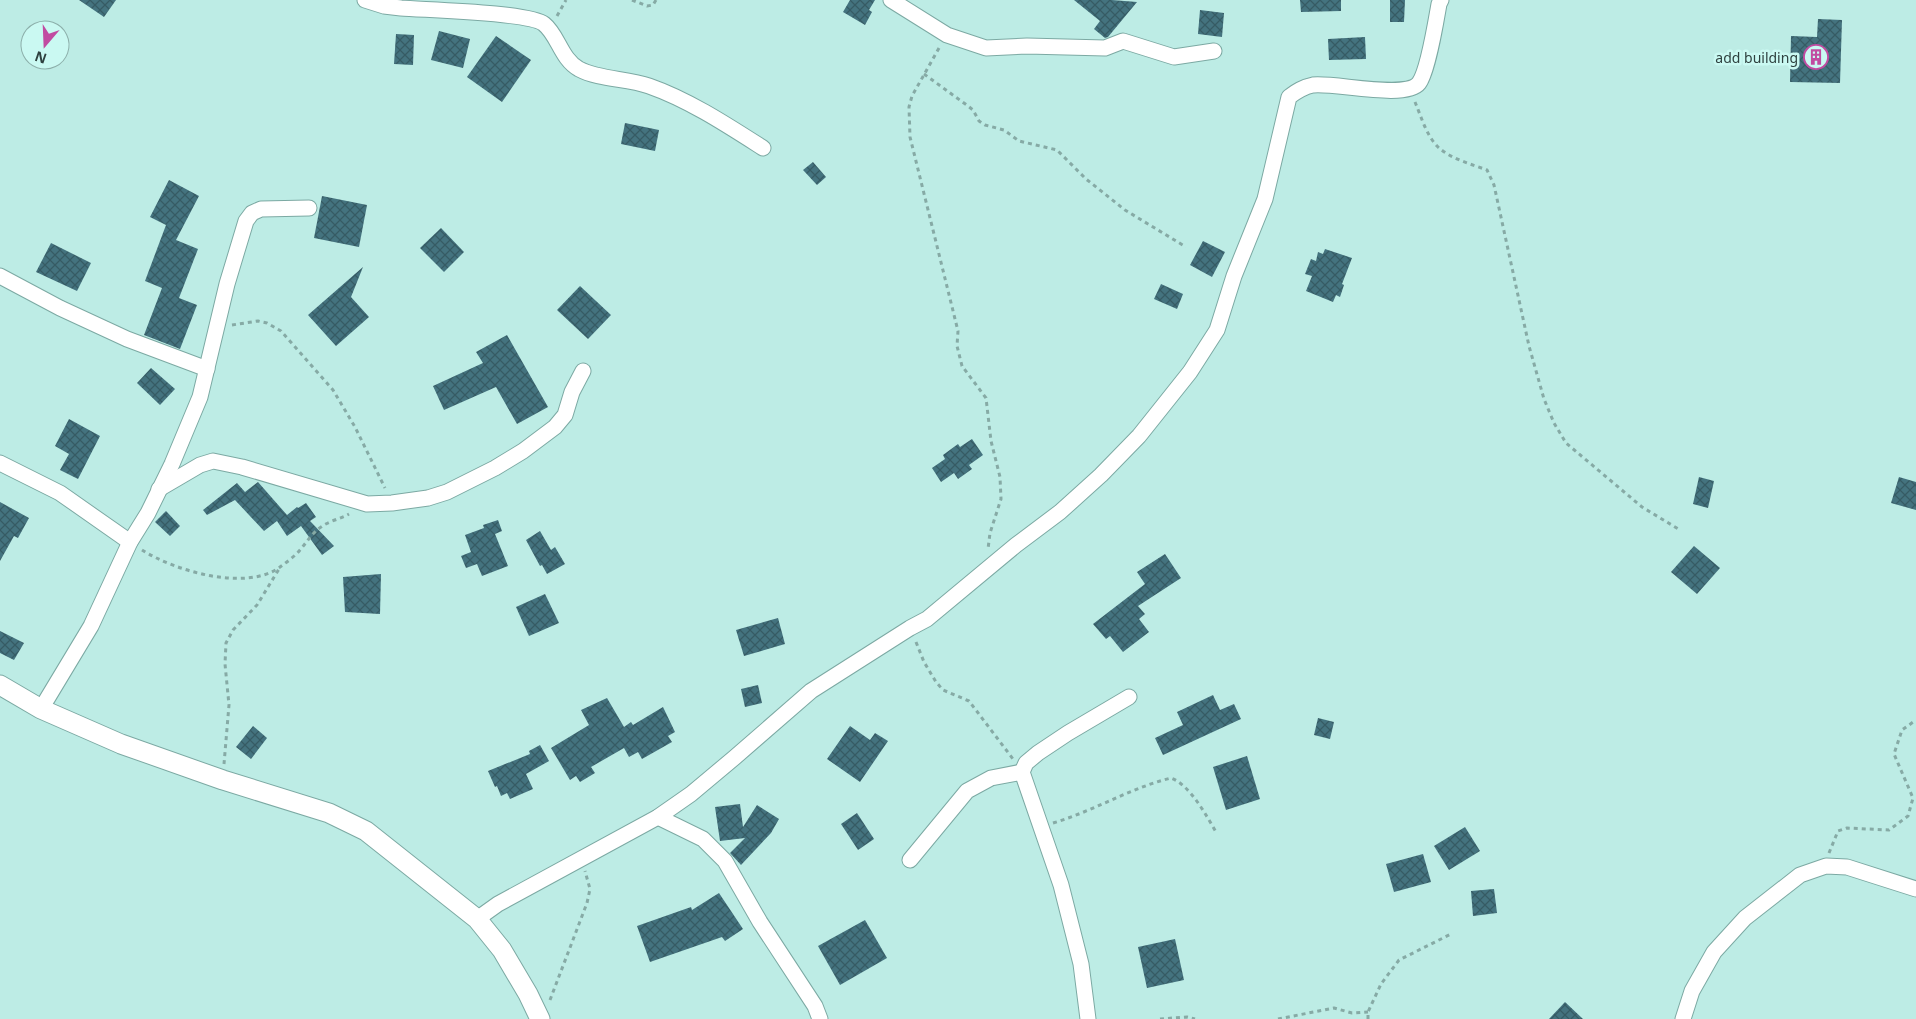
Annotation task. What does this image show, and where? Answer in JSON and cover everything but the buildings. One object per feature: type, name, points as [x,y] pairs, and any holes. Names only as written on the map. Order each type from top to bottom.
[{"type":"street","points":[[365,0],[392,7],[517,16],[538,21],[544,24],[559,48],[578,69],[622,81],[648,85],[716,119],[763,148]]},
{"type":"street","points":[[891,0],[947,34],[986,48],[1028,46],[1104,48],[1123,41],[1174,57],[1214,51]]},
{"type":"street","points":[[478,919],[498,904],[658,818],[691,794],[811,691],[927,619],[981,573],[1060,512],[1101,475],[1139,436],[1190,372],[1217,330],[1234,276],[1265,198],[1289,97],[1300,88],[1315,85],[1355,89],[1410,90],[1419,83],[1427,62],[1439,4],[1442,0]]},
{"type":"street","points":[[41,709],[91,626],[130,542],[159,489],[200,397],[240,237],[246,221],[252,213],[260,209],[308,208]]},
{"type":"street","points":[[0,276],[60,308],[127,339],[206,369]]},
{"type":"street","points":[[159,489],[200,465],[213,460],[366,504],[392,503],[428,498],[448,492],[495,468],[555,427],[565,415],[572,392],[583,371]]},
{"type":"street","points":[[0,463],[60,494],[130,542]]},
{"type":"street","points":[[0,685],[41,709],[121,744],[223,780],[329,813],[366,831],[478,919],[502,950],[528,994],[540,1019]]},
{"type":"street","points":[[1088,1019],[1081,964],[1061,885],[1022,772],[1026,762],[1038,753],[1129,697]]},
{"type":"street","points":[[910,860],[967,791],[990,778],[1022,772]]},
{"type":"street","points":[[658,818],[703,839],[725,861],[760,922],[814,1006],[820,1019]]},
{"type":"street","points":[[1682,1019],[1692,991],[1714,952],[1745,918],[1800,875],[1826,866],[1848,867],[1916,889]]},
{"type":"path","points":[[632,0],[650,6],[656,0]]},
{"type":"path","points":[[947,34],[912,96],[909,107],[910,137],[958,331],[958,346],[962,366],[986,398],[991,442],[1002,488],[1001,499],[990,533],[981,573]]},
{"type":"path","points":[[924,74],[973,110],[979,121],[985,126],[1004,130],[1020,142],[1058,150],[1086,179],[1124,210],[1186,247]]},
{"type":"path","points":[[1410,90],[1429,134],[1437,146],[1451,156],[1487,170],[1494,185],[1529,346],[1544,399],[1554,423],[1566,443],[1642,507],[1680,530]]},
{"type":"path","points":[[217,327],[258,321],[267,323],[281,332],[333,390],[355,427],[392,503]]},
{"type":"path","points":[[130,542],[157,559],[204,575],[232,579],[266,575],[279,568],[300,551],[322,526],[366,504]]},
{"type":"path","points":[[223,780],[229,705],[225,664],[226,643],[232,630],[258,605],[279,568]]},
{"type":"path","points":[[910,628],[924,662],[936,682],[943,690],[969,701],[1022,772]]},
{"type":"path","points":[[1826,866],[1830,848],[1838,831],[1847,828],[1889,830],[1908,816],[1913,798],[1894,754],[1902,730],[1916,720]]},
{"type":"path","points":[[1041,827],[1074,817],[1119,797],[1171,778],[1179,781],[1198,803],[1216,832]]},
{"type":"path","points":[[550,1001],[587,904],[590,889],[588,878],[580,860]]},
{"type":"path","points":[[1368,1019],[1368,1012],[1381,984],[1399,960],[1451,934]]},
{"type":"path","points":[[1278,1019],[1334,1008],[1352,1013],[1368,1012]]},
{"type":"path","points":[[1160,1019],[1187,1017],[1195,1019]]},
{"type":"place","name":"add building","points":[[1816,57]]}]
